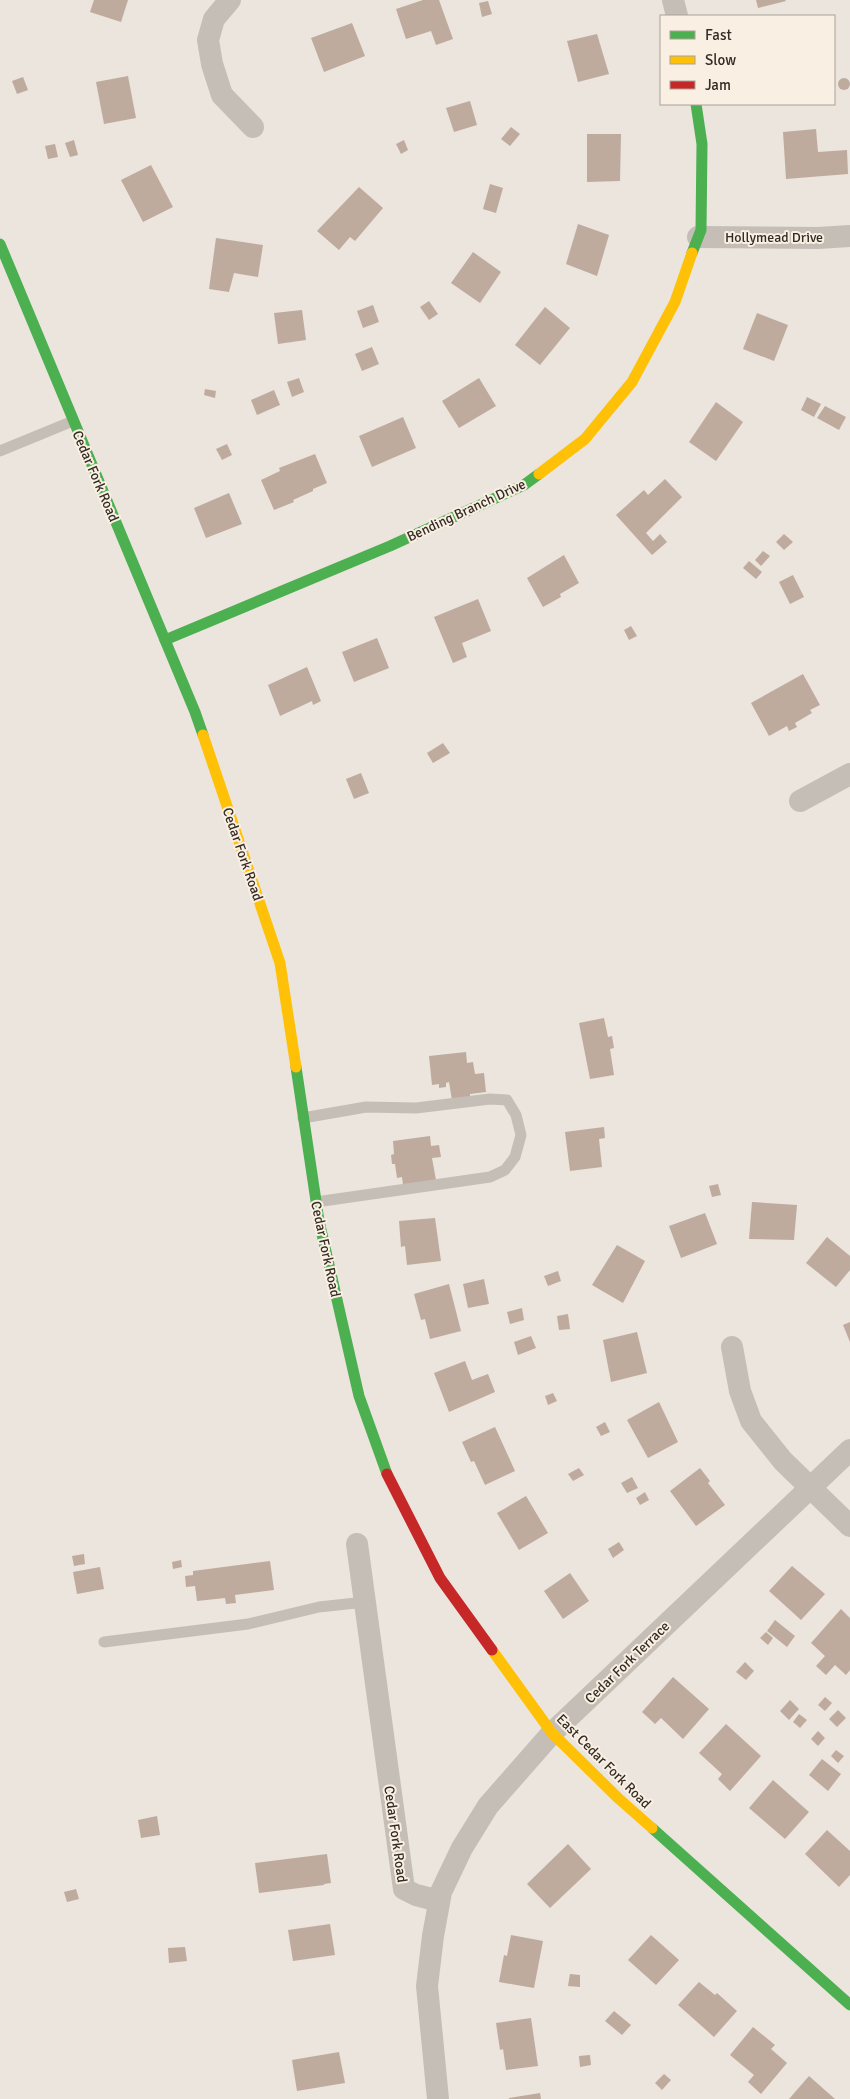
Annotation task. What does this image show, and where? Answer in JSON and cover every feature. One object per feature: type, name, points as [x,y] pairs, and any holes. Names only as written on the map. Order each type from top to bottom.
[{"type":"street","points":[[230,0],[214,19],[208,40],[212,64],[222,95],[253,128]]},
{"type":"street","points":[[673,0],[677,15]]},
{"type":"street","name":"Bending Branch Drive","points":[[164,640],[390,546],[524,485],[585,440],[632,382],[675,302],[701,230],[702,144],[696,105]]},
{"type":"street","name":"Hollymead Drive","points":[[698,237],[818,238],[850,236]]},
{"type":"street","name":"Cedar Fork Road","points":[[0,244],[194,712],[280,963],[316,1202],[359,1396],[386,1472],[395,1489]]},
{"type":"street","points":[[800,801],[850,774]]},
{"type":"street","points":[[732,1347],[740,1392],[751,1421],[783,1461],[812,1487],[850,1526]]},
{"type":"street","name":"Cedar Fork Terrace","points":[[439,1901],[441,1892],[462,1848],[488,1806],[552,1733],[850,1450]]},
{"type":"street","name":"East Cedar Fork Road","points":[[395,1489],[440,1578],[552,1733],[618,1798],[850,2005]]},
{"type":"street","name":"Cedar Fork Road","points":[[357,1544],[404,1889],[416,1895],[439,1901]]},
{"type":"street","points":[[438,2099],[427,1986],[439,1901]]},
{"type":"lane","points":[[0,451],[73,420]]},
{"type":"lane","points":[[303,1118],[366,1107],[416,1108],[490,1099],[507,1100],[516,1115],[520,1135],[514,1157],[505,1170],[490,1177],[316,1202]]},
{"type":"lane","points":[[104,1642],[248,1624],[319,1607],[365,1602]]},
{"type":"building","points":[[94,0],[128,0],[121,22],[90,12]]},
{"type":"building","points":[[423,0],[439,0],[453,39],[436,45],[431,31],[406,39],[396,9]]},
{"type":"building","points":[[756,0],[785,0],[786,1],[758,8]]},
{"type":"building","points":[[488,1],[492,14],[482,17],[479,3]]},
{"type":"building","points":[[352,23],[365,56],[324,72],[311,38]]},
{"type":"building","points":[[597,34],[609,74],[578,82],[567,41]]},
{"type":"building","points":[[128,76],[136,118],[104,124],[96,82]]},
{"type":"building","points":[[23,77],[28,90],[17,94],[12,81]]},
{"type":"building","points":[[842,78],[846,78],[850,84],[846,90],[842,90],[838,86],[838,82]]},
{"type":"building","points":[[470,101],[477,125],[454,132],[446,108]]},
{"type":"building","points":[[511,127],[520,134],[510,146],[501,139]]},
{"type":"building","points":[[816,129],[818,152],[847,150],[848,174],[786,179],[783,132]]},
{"type":"building","points":[[587,134],[621,134],[620,181],[587,182]]},
{"type":"building","points":[[74,140],[78,155],[70,157],[65,143]]},
{"type":"building","points":[[404,140],[408,150],[401,154],[396,144]]},
{"type":"building","points":[[55,144],[58,157],[48,159],[45,146]]},
{"type":"building","points":[[151,165],[173,207],[143,222],[121,180]]},
{"type":"building","points":[[490,184],[503,188],[496,213],[483,209]]},
{"type":"building","points":[[359,187],[383,208],[355,241],[350,237],[339,250],[317,231]]},
{"type":"building","points":[[578,224],[609,235],[597,276],[566,264]]},
{"type":"building","points":[[216,238],[263,245],[258,277],[234,273],[229,292],[209,289]]},
{"type":"building","points":[[473,252],[501,272],[480,303],[451,283]]},
{"type":"building","points":[[429,301],[438,314],[429,320],[420,307]]},
{"type":"building","points":[[373,305],[379,322],[363,328],[357,311]]},
{"type":"building","points":[[545,307],[570,328],[540,365],[515,345]]},
{"type":"building","points":[[302,310],[306,340],[278,344],[274,313]]},
{"type":"building","points":[[757,313],[788,325],[774,361],[743,349]]},
{"type":"building","points":[[372,347],[379,364],[362,371],[355,354]]},
{"type":"building","points":[[299,378],[304,392],[292,397],[287,382]]},
{"type":"building","points":[[479,378],[496,406],[459,428],[442,401]]},
{"type":"building","points":[[205,389],[216,391],[215,398],[204,395]]},
{"type":"building","points":[[274,390],[280,405],[257,415],[251,400]]},
{"type":"building","points":[[807,397],[821,404],[814,417],[801,410]]},
{"type":"building","points":[[716,402],[743,422],[716,461],[689,442]]},
{"type":"building","points":[[825,406],[846,417],[839,430],[817,418]]},
{"type":"building","points":[[403,417],[416,448],[372,467],[359,436]]},
{"type":"building","points":[[227,444],[232,455],[222,460],[216,449]]},
{"type":"building","points":[[315,454],[327,483],[293,500],[294,502],[274,510],[261,480],[280,471],[279,468]]},
{"type":"building","points":[[665,479],[682,497],[646,533],[653,541],[660,534],[667,542],[652,555],[616,515],[644,490],[648,495]]},
{"type":"building","points":[[229,493],[242,524],[206,538],[194,508]]},
{"type":"building","points":[[784,534],[793,542],[784,550],[776,542]]},
{"type":"building","points":[[763,551],[770,556],[761,566],[755,560]]},
{"type":"building","points":[[564,555],[579,583],[560,594],[561,597],[543,607],[527,578]]},
{"type":"building","points":[[749,561],[762,572],[756,579],[743,568]]},
{"type":"building","points":[[793,575],[804,597],[790,604],[779,582]]},
{"type":"building","points":[[478,599],[491,631],[462,643],[467,657],[453,663],[434,617]]},
{"type":"building","points":[[631,626],[637,636],[629,640],[624,630]]},
{"type":"building","points":[[377,638],[389,668],[354,682],[342,652]]},
{"type":"building","points":[[307,667],[321,701],[313,705],[312,701],[280,716],[268,685]]},
{"type":"building","points":[[803,674],[820,705],[810,710],[812,713],[795,723],[797,727],[789,731],[787,726],[769,736],[751,703]]},
{"type":"building","points":[[443,743],[450,753],[433,763],[427,753]]},
{"type":"building","points":[[361,773],[369,793],[354,799],[346,779]]},
{"type":"building","points":[[604,1018],[608,1037],[612,1036],[614,1048],[610,1049],[614,1075],[590,1079],[579,1023]]},
{"type":"building","points":[[466,1052],[467,1063],[473,1062],[475,1074],[484,1073],[486,1092],[470,1094],[470,1098],[452,1100],[449,1082],[446,1083],[446,1087],[439,1088],[439,1084],[432,1085],[429,1056]]},
{"type":"building","points":[[604,1127],[605,1138],[599,1139],[602,1167],[570,1171],[565,1132]]},
{"type":"building","points":[[430,1136],[431,1146],[439,1145],[441,1157],[432,1158],[436,1180],[403,1185],[402,1177],[397,1178],[395,1164],[392,1164],[391,1155],[394,1154],[393,1141]]},
{"type":"building","points":[[718,1184],[721,1195],[712,1197],[709,1186]]},
{"type":"building","points":[[752,1202],[797,1205],[794,1240],[749,1239]]},
{"type":"building","points":[[705,1213],[717,1244],[681,1258],[669,1226]]},
{"type":"building","points":[[435,1218],[441,1261],[407,1265],[405,1246],[401,1247],[399,1221]]},
{"type":"building","points":[[827,1237],[850,1256],[850,1270],[836,1287],[806,1263]]},
{"type":"building","points":[[617,1245],[645,1261],[623,1303],[592,1285]]},
{"type":"building","points":[[558,1271],[561,1281],[548,1286],[544,1276]]},
{"type":"building","points":[[484,1279],[489,1304],[468,1308],[463,1284]]},
{"type":"building","points":[[449,1284],[461,1331],[430,1339],[425,1319],[421,1320],[414,1294]]},
{"type":"building","points":[[522,1308],[524,1320],[510,1324],[507,1312]]},
{"type":"building","points":[[568,1314],[570,1329],[559,1330],[557,1316]]},
{"type":"building","points":[[850,1322],[850,1342],[843,1325]]},
{"type":"building","points":[[637,1332],[647,1373],[611,1382],[603,1340]]},
{"type":"building","points":[[531,1336],[536,1348],[518,1355],[514,1342]]},
{"type":"building","points":[[465,1361],[472,1380],[488,1374],[495,1392],[449,1412],[434,1373]]},
{"type":"building","points":[[553,1393],[557,1401],[548,1405],[545,1396]]},
{"type":"building","points":[[659,1402],[678,1442],[648,1458],[627,1420]]},
{"type":"building","points":[[605,1422],[610,1432],[601,1436],[596,1427]]},
{"type":"building","points":[[495,1427],[515,1471],[485,1485],[474,1461],[471,1462],[462,1442]]},
{"type":"building","points":[[579,1468],[584,1475],[573,1481],[568,1474]]},
{"type":"building","points":[[700,1468],[710,1481],[708,1483],[725,1505],[696,1526],[670,1491]]},
{"type":"building","points":[[632,1477],[638,1488],[627,1493],[621,1483]]},
{"type":"building","points":[[645,1492],[649,1500],[640,1505],[636,1498]]},
{"type":"building","points":[[526,1496],[548,1533],[519,1550],[497,1513]]},
{"type":"building","points":[[619,1542],[624,1550],[613,1558],[608,1549]]},
{"type":"building","points":[[84,1554],[85,1564],[74,1566],[72,1556]]},
{"type":"building","points":[[181,1560],[182,1567],[173,1569],[172,1562]]},
{"type":"building","points":[[270,1561],[274,1590],[235,1595],[236,1603],[226,1604],[225,1598],[197,1601],[195,1586],[186,1587],[185,1576],[193,1575],[193,1571]]},
{"type":"building","points":[[792,1566],[825,1594],[801,1620],[769,1591]]},
{"type":"building","points":[[100,1567],[104,1589],[77,1594],[73,1572]]},
{"type":"building","points":[[570,1573],[589,1601],[563,1619],[544,1591]]},
{"type":"building","points":[[841,1609],[850,1618],[850,1670],[846,1675],[835,1665],[826,1675],[816,1666],[825,1656],[811,1643]]},
{"type":"building","points":[[775,1620],[795,1636],[787,1647],[767,1631]]},
{"type":"building","points":[[766,1632],[773,1638],[768,1645],[760,1638]]},
{"type":"building","points":[[745,1662],[754,1671],[746,1680],[736,1672]]},
{"type":"building","points":[[673,1677],[709,1709],[683,1739],[661,1718],[655,1724],[642,1712]]},
{"type":"building","points":[[825,1697],[832,1703],[825,1711],[818,1705]]},
{"type":"building","points":[[790,1700],[799,1709],[789,1720],[780,1711]]},
{"type":"building","points":[[838,1710],[846,1718],[837,1727],[829,1719]]},
{"type":"building","points":[[799,1714],[807,1720],[800,1728],[793,1722]]},
{"type":"building","points":[[726,1724],[761,1756],[730,1791],[718,1779],[722,1774],[699,1753]]},
{"type":"building","points":[[818,1731],[825,1738],[818,1746],[811,1739]]},
{"type":"building","points":[[836,1750],[844,1756],[838,1763],[831,1756]]},
{"type":"building","points":[[822,1759],[841,1774],[828,1791],[809,1775]]},
{"type":"building","points":[[773,1780],[809,1812],[785,1839],[749,1808]]},
{"type":"building","points":[[157,1816],[160,1835],[141,1838],[138,1820]]},
{"type":"building","points":[[827,1830],[850,1851],[850,1875],[839,1887],[805,1854]]},
{"type":"building","points":[[568,1844],[591,1869],[550,1908],[527,1884]]},
{"type":"building","points":[[327,1854],[331,1883],[259,1893],[255,1863]]},
{"type":"building","points":[[76,1889],[79,1899],[67,1902],[64,1892]]},
{"type":"building","points":[[330,1924],[335,1955],[293,1961],[288,1930]]},
{"type":"building","points":[[511,1935],[543,1941],[534,1988],[499,1982],[504,1955],[507,1956]]},
{"type":"building","points":[[651,1935],[679,1960],[656,1985],[628,1960]]},
{"type":"building","points":[[185,1947],[187,1961],[169,1963],[168,1948]]},
{"type":"building","points":[[570,1974],[580,1975],[580,1987],[568,1986]]},
{"type":"building","points":[[699,1982],[715,1995],[717,1993],[737,2011],[714,2037],[678,2005]]},
{"type":"building","points":[[614,2011],[631,2025],[622,2035],[605,2021]]},
{"type":"building","points":[[531,2018],[538,2066],[506,2070],[503,2049],[500,2050],[496,2023]]},
{"type":"building","points":[[753,2027],[775,2045],[771,2049],[787,2063],[761,2094],[748,2082],[754,2075],[730,2055]]},
{"type":"building","points":[[339,2052],[345,2083],[297,2091],[292,2060]]},
{"type":"building","points":[[590,2055],[591,2065],[580,2067],[579,2056]]},
{"type":"building","points":[[664,2074],[671,2080],[662,2090],[655,2083]]},
{"type":"building","points":[[809,2076],[835,2099],[789,2099]]},
{"type":"building","points":[[540,2093],[541,2099],[509,2099],[509,2098]]},
{"type":"traffic: fast","points":[[692,253],[701,230],[702,144],[696,105]]},
{"type":"traffic: fast","points":[[0,244],[203,735]]},
{"type":"traffic: fast","points":[[165,640],[390,546],[524,485],[539,474]]},
{"type":"traffic: fast","points":[[296,1067],[319,1221],[359,1396],[387,1474]]},
{"type":"traffic: fast","points":[[652,1828],[850,2005]]},
{"type":"traffic: slow","points":[[539,474],[585,439],[632,382],[675,302],[692,253]]},
{"type":"traffic: slow","points":[[203,735],[280,963],[296,1067]]},
{"type":"traffic: slow","points":[[492,1650],[552,1733],[618,1798],[652,1828]]},
{"type":"traffic: jam","points":[[387,1474],[440,1578],[492,1650]]}]
